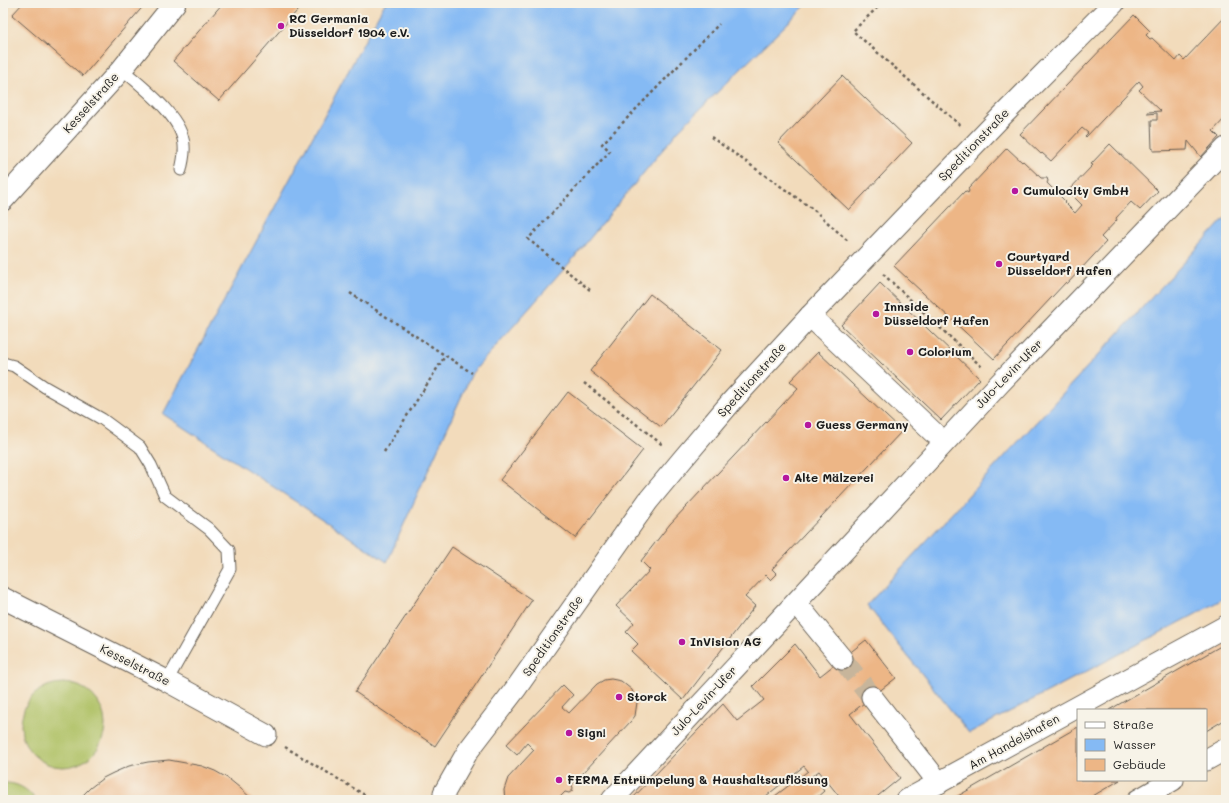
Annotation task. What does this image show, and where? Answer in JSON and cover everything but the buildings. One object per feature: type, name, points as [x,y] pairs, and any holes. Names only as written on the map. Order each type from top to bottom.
[{"type":"street","name":"Kesselstraße","points":[[5,194],[122,69],[174,3]]},
{"type":"street","name":"Speditionstraße","points":[[444,800],[444,792],[468,751],[517,687],[648,501],[682,460],[732,401],[810,316],[978,141],[1114,3]]},
{"type":"street","name":"Julo-Levin-Ufer","points":[[612,800],[994,389],[1226,148]]},
{"type":"street","points":[[810,316],[934,433]]},
{"type":"street","name":"Kesselstraße","points":[[3,598],[167,681],[266,736]]},
{"type":"street","points":[[796,603],[842,659]]},
{"type":"street","name":"Am Handelshafen","points":[[1078,709],[1226,626]]},
{"type":"street","points":[[872,697],[932,791]]},
{"type":"street","name":"Am Handelshafen","points":[[907,800],[932,791],[1077,710]]},
{"type":"street","points":[[1207,759],[1226,749]]},
{"type":"street","points":[[1138,800],[1170,781]]},
{"type":"lane","points":[[122,69],[172,115],[175,120],[184,143],[181,170]]},
{"type":"lane","points":[[3,363],[14,366],[45,387],[102,419],[140,447],[151,465],[165,496],[209,529],[229,550],[230,569],[167,681]]},
{"type":"path","points":[[882,3],[854,30],[978,141]]},
{"type":"path","points":[[590,290],[528,239],[610,151],[602,144],[719,24]]},
{"type":"path","points":[[711,137],[814,210],[980,365]]},
{"type":"path","points":[[350,293],[472,374]]},
{"type":"path","points":[[384,452],[445,356]]},
{"type":"path","points":[[584,383],[682,460]]},
{"type":"path","points":[[266,736],[373,800]]},
{"type":"green space","points":[[63,683],[79,686],[93,695],[102,709],[105,725],[102,741],[93,755],[79,764],[63,767],[47,764],[33,755],[24,741],[21,725],[24,709],[33,695],[47,686]]},
{"type":"green space","points":[[3,783],[22,787],[35,800],[3,800]]},
{"type":"water","points":[[385,3],[808,3],[678,131],[573,259],[472,373],[387,562],[163,414]]},
{"type":"water","points":[[1226,217],[1226,597],[969,733],[867,605]]},
{"type":"tunnel","points":[[842,659],[872,697]]},
{"type":"place","name":"RC Germania Düsseldorf 1904 e.V.","points":[[281,26]]},
{"type":"place","name":"Cumulocity GmbH","points":[[1015,191]]},
{"type":"place","name":"Courtyard Düsseldorf Hafen","points":[[999,264]]},
{"type":"place","name":"Innside Düsseldorf Hafen","points":[[876,314]]},
{"type":"place","name":"Colorium","points":[[910,352]]},
{"type":"place","name":"Guess Germany","points":[[808,425]]},
{"type":"place","name":"Alte Mälzerei","points":[[786,478]]},
{"type":"place","name":"InVision AG","points":[[682,642]]},
{"type":"place","name":"Storck","points":[[619,697]]},
{"type":"place","name":"Sign!","points":[[569,733]]},
{"type":"place","name":"FERMA Entrümpelung & Haushaltsauflösung","points":[[559,780]]}]
